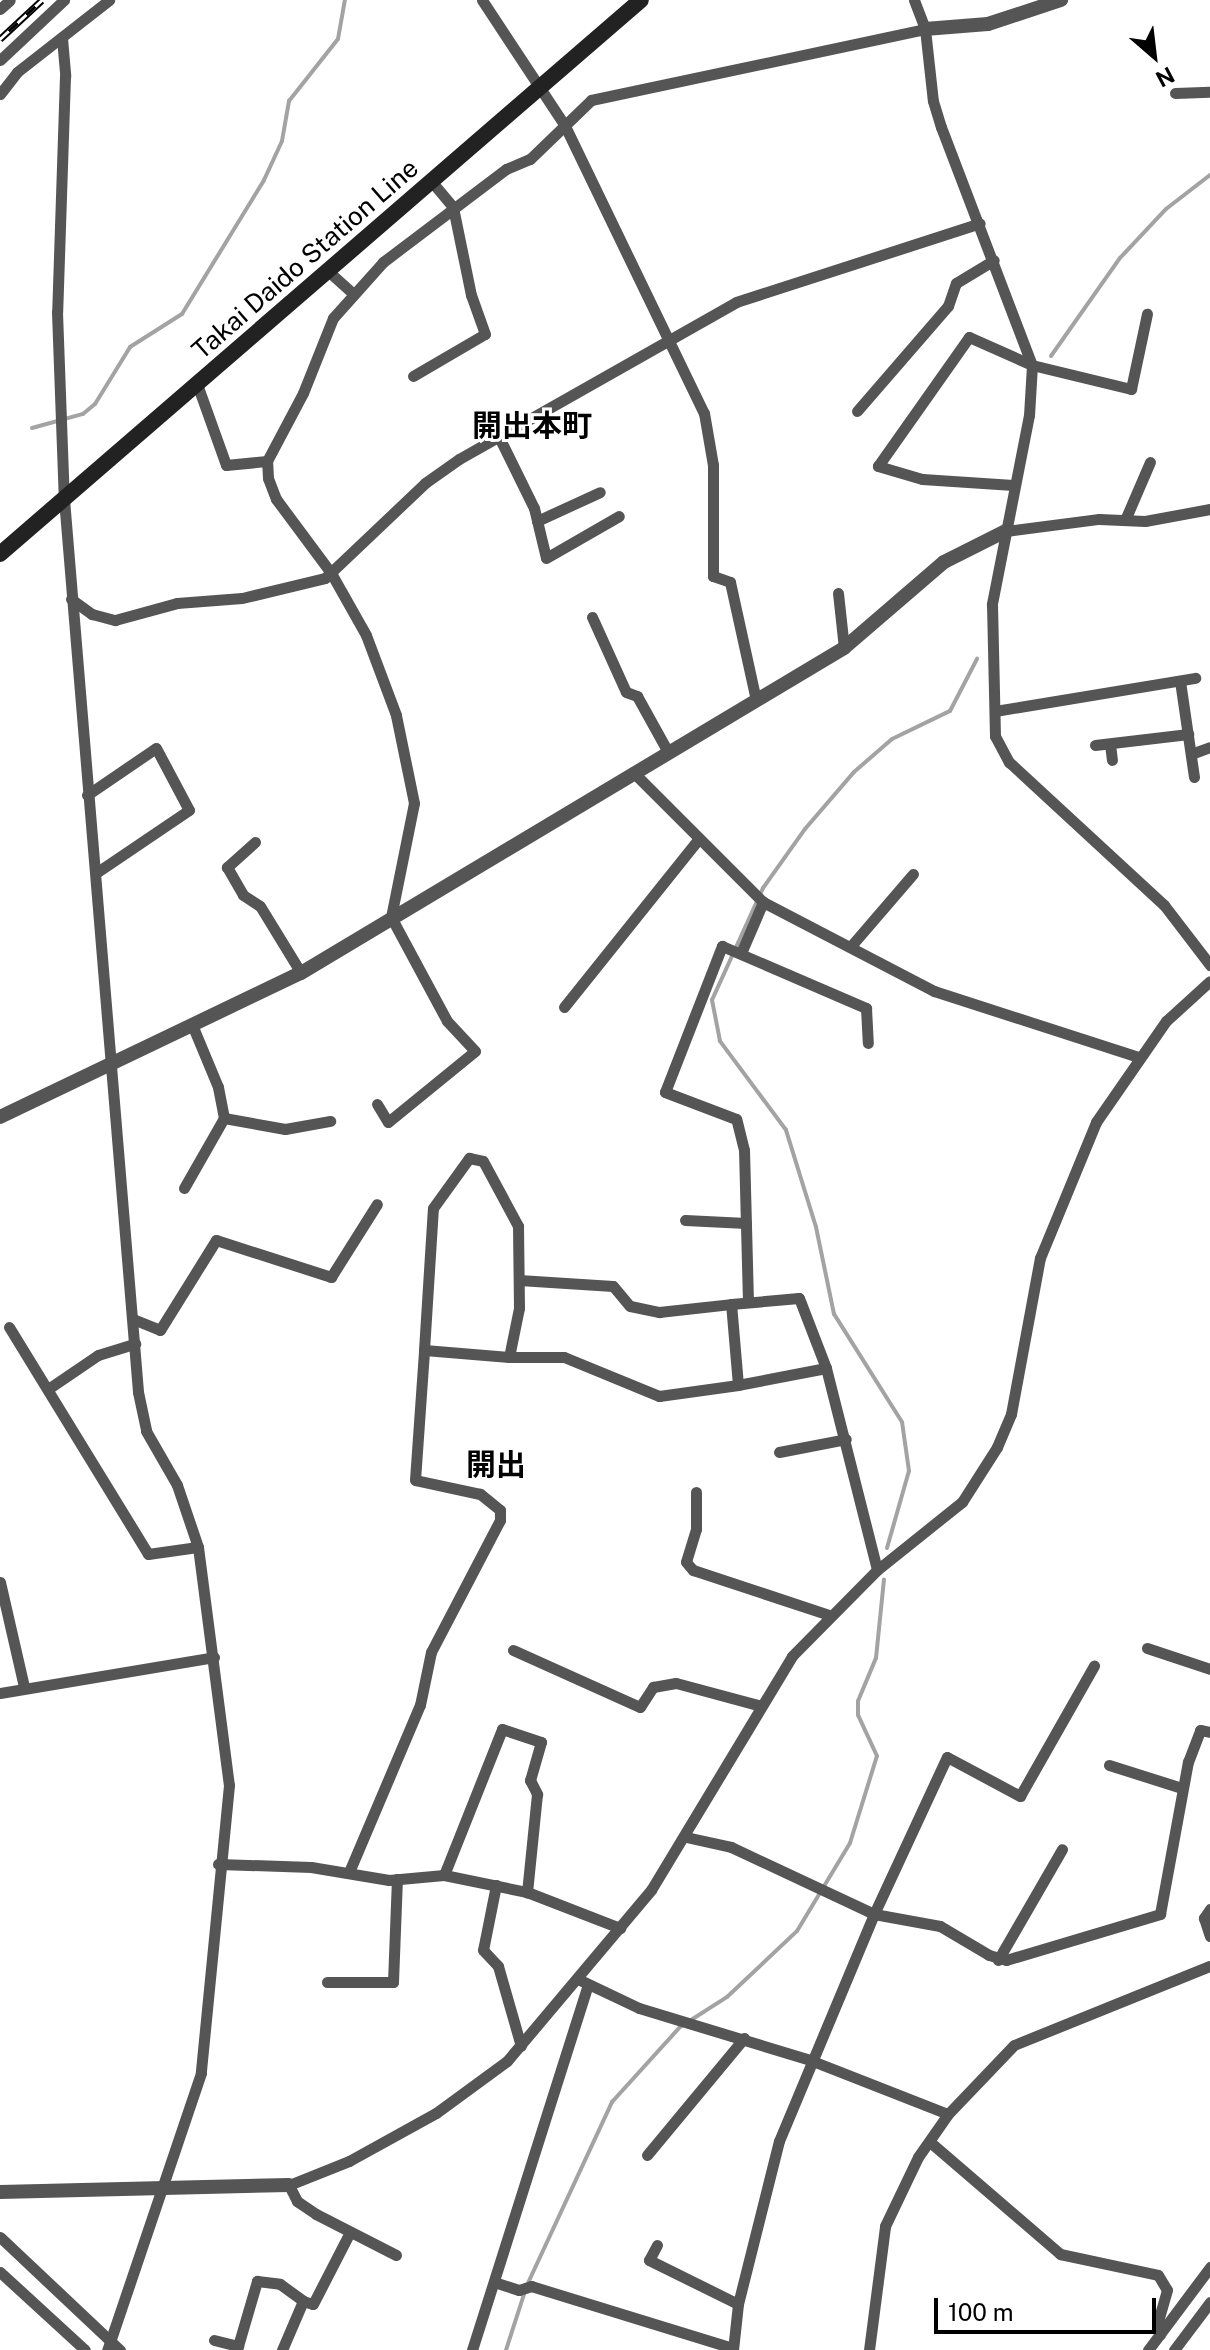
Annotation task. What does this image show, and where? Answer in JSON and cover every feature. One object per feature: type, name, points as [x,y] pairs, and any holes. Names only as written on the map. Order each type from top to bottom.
[{"type":"main road","name":"Takai Daido Station Line","points":[[0,554],[641,0]]},
{"type":"street","points":[[0,8],[10,0]]},
{"type":"street","points":[[0,60],[64,0]]},
{"type":"street","points":[[0,94],[17,72],[109,0]]},
{"type":"street","points":[[482,0],[565,126],[665,341],[704,413],[713,465],[713,576],[730,582],[756,700]]},
{"type":"street","points":[[914,0],[925,29],[933,101],[1032,365],[1029,415],[1013,485],[990,630],[995,736],[1009,762],[1164,905],[1210,965]]},
{"type":"street","points":[[377,1104],[388,1122],[475,1051],[447,1021],[391,917],[414,803],[413,783],[396,715],[366,635],[331,573],[276,499],[267,461],[303,393],[333,318],[351,292],[453,207],[530,159],[591,100],[607,94],[657,90],[925,29],[988,24],[1061,0]]},
{"type":"street","points":[[62,38],[57,312],[64,499],[96,873],[108,1067],[146,1431],[177,1485],[198,1547],[229,1785],[218,1864],[205,2048],[163,2186],[109,2344]]},
{"type":"street","points":[[1175,93],[1210,92]]},
{"type":"street","points":[[413,376],[485,334],[471,295],[453,207],[432,182]]},
{"type":"street","points":[[71,599],[92,614],[123,619],[177,603],[303,586],[331,573],[425,483],[499,437],[736,302],[980,223]]},
{"type":"street","points":[[857,411],[948,306],[956,283],[994,260]]},
{"type":"street","points":[[328,271],[351,292]]},
{"type":"street","points":[[1013,485],[922,479],[878,466],[969,337],[1032,365],[1131,389],[1147,314]]},
{"type":"street","points":[[197,384],[226,465],[267,461]]},
{"type":"street","points":[[499,437],[537,521],[546,558],[619,516]]},
{"type":"street","points":[[1125,520],[1150,462]]},
{"type":"street","points":[[537,521],[600,492]]},
{"type":"street","points":[[0,1117],[301,973],[844,648],[944,562],[1006,531],[1125,520],[1145,521],[1210,509]]},
{"type":"street","points":[[838,593],[844,648]]},
{"type":"street","points":[[592,617],[626,692],[637,696],[668,752]]},
{"type":"street","points":[[995,711],[1195,678]]},
{"type":"street","points":[[1180,681],[1194,777]]},
{"type":"street","points":[[1095,745],[1188,734]]},
{"type":"street","points":[[1110,744],[1112,760]]},
{"type":"street","points":[[1191,754],[1210,747]]},
{"type":"street","points":[[87,795],[156,748],[189,810],[96,873]]},
{"type":"street","points":[[633,772],[697,841],[763,902],[934,991],[1138,1057]]},
{"type":"street","points":[[564,1007],[697,841]]},
{"type":"street","points":[[255,842],[227,867],[243,895],[260,906],[301,973]]},
{"type":"street","points":[[851,946],[913,874]]},
{"type":"street","points":[[741,953],[763,902]]},
{"type":"street","points":[[748,1302],[744,1150],[736,1119],[665,1092],[722,946],[866,1008],[868,1043]]},
{"type":"street","points":[[0,2192],[289,2185],[337,2166],[436,2113],[487,2079],[521,2046],[584,1982],[686,1837],[792,1656],[829,1615],[877,1570],[962,1502],[997,1447],[1011,1414],[1040,1258],[1096,1122],[1138,1057],[1166,1021],[1210,981]]},
{"type":"street","points":[[184,1188],[224,1118],[218,1087],[193,1027]]},
{"type":"street","points":[[224,1118],[285,1129],[330,1121]]},
{"type":"street","points":[[349,1872],[420,1705],[431,1652],[500,1520],[500,1510],[480,1494],[415,1480],[433,1208],[469,1158],[483,1161],[518,1226],[519,1308],[509,1357]]},
{"type":"street","points":[[133,1319],[160,1330],[216,1240],[331,1277],[377,1204]]},
{"type":"street","points":[[685,1220],[746,1223]]},
{"type":"street","points":[[519,1280],[613,1286],[630,1306],[659,1312],[799,1298],[826,1368],[877,1570]]},
{"type":"street","points":[[731,1304],[738,1385]]},
{"type":"street","points":[[9,1327],[148,1554],[198,1547]]},
{"type":"street","points":[[48,1389],[98,1355],[135,1344]]},
{"type":"street","points":[[424,1350],[509,1357],[564,1357],[659,1396],[826,1368]]},
{"type":"street","points":[[779,1452],[846,1439]]},
{"type":"street","points":[[696,1492],[696,1529],[686,1562],[693,1570],[829,1615]]},
{"type":"street","points":[[0,1582],[24,1687]]},
{"type":"street","points":[[1147,1648],[1210,1669]]},
{"type":"street","points":[[513,1650],[640,1707],[653,1687],[676,1683],[761,1706]]},
{"type":"street","points":[[0,1693],[214,1657]]},
{"type":"street","points":[[494,2282],[519,2290],[531,2286],[733,2349],[738,2304],[779,2141],[810,2060],[947,1757],[1020,1796],[1094,1666]]},
{"type":"street","points":[[444,1875],[502,1729],[541,1742],[530,1780],[537,1794],[527,1892]]},
{"type":"street","points":[[686,1837],[731,1847],[874,1914],[940,1926],[998,1960],[1160,1914],[1182,1788],[1200,1730],[1210,1732]]},
{"type":"street","points":[[1109,1765],[1182,1788]]},
{"type":"street","points":[[998,1960],[1062,1849]]},
{"type":"street","points":[[218,1864],[349,1872],[397,1879],[444,1875],[527,1892],[620,1928]]},
{"type":"street","points":[[327,1982],[393,1982],[397,1879]]},
{"type":"street","points":[[496,1885],[483,1950],[498,1966],[521,2046]]},
{"type":"street","points":[[1210,1909],[1204,1918],[1210,1936]]},
{"type":"street","points":[[869,2350],[885,2226],[948,2114],[1014,2045],[1210,1966]]},
{"type":"street","points":[[584,1982],[639,2008],[810,2060],[948,2114]]},
{"type":"street","points":[[472,2350],[584,1982]]},
{"type":"street","points":[[647,2155],[744,2038]]},
{"type":"street","points":[[930,2142],[1060,2254],[1158,2275],[1167,2290],[1157,2325],[1160,2335]]},
{"type":"street","points":[[289,2185],[297,2201],[396,2255]]},
{"type":"street","points":[[214,2340],[238,2346],[257,2281],[280,2284],[303,2301],[313,2304],[350,2232]]},
{"type":"street","points":[[0,2237],[109,2344],[120,2350]]},
{"type":"street","points":[[657,2245],[649,2260],[738,2304]]},
{"type":"street","points":[[1148,2350],[1210,2267]]},
{"type":"street","points":[[0,2272],[85,2350]]},
{"type":"street","points":[[282,2350],[303,2301]]},
{"type":"street","points":[[1174,2350],[1210,2302]]},
{"type":"waterway","points":[[32,428],[83,414],[95,404],[130,347],[182,314],[264,180],[282,141],[289,101],[338,39],[345,0]]},
{"type":"waterway","points":[[1051,356],[1120,258],[1166,209],[1210,175]]},
{"type":"waterway","points":[[887,1548],[909,1471],[902,1422],[834,1314],[816,1227],[786,1130],[720,1041],[712,1000],[763,888],[805,829],[854,772],[892,739],[950,711],[977,659]]},
{"type":"waterway","points":[[528,2283],[612,2102],[680,2027],[727,1997],[797,1931],[850,1843],[877,1756],[858,1715],[858,1701],[876,1658],[884,1579]]},
{"type":"waterway","points":[[506,2350],[525,2291]]},
{"type":"railway","points":[[0,39],[42,0]]},
{"type":"district","name":"開出本町","points":[[532,425]]},
{"type":"district","name":"開出","points":[[496,1464]]}]
